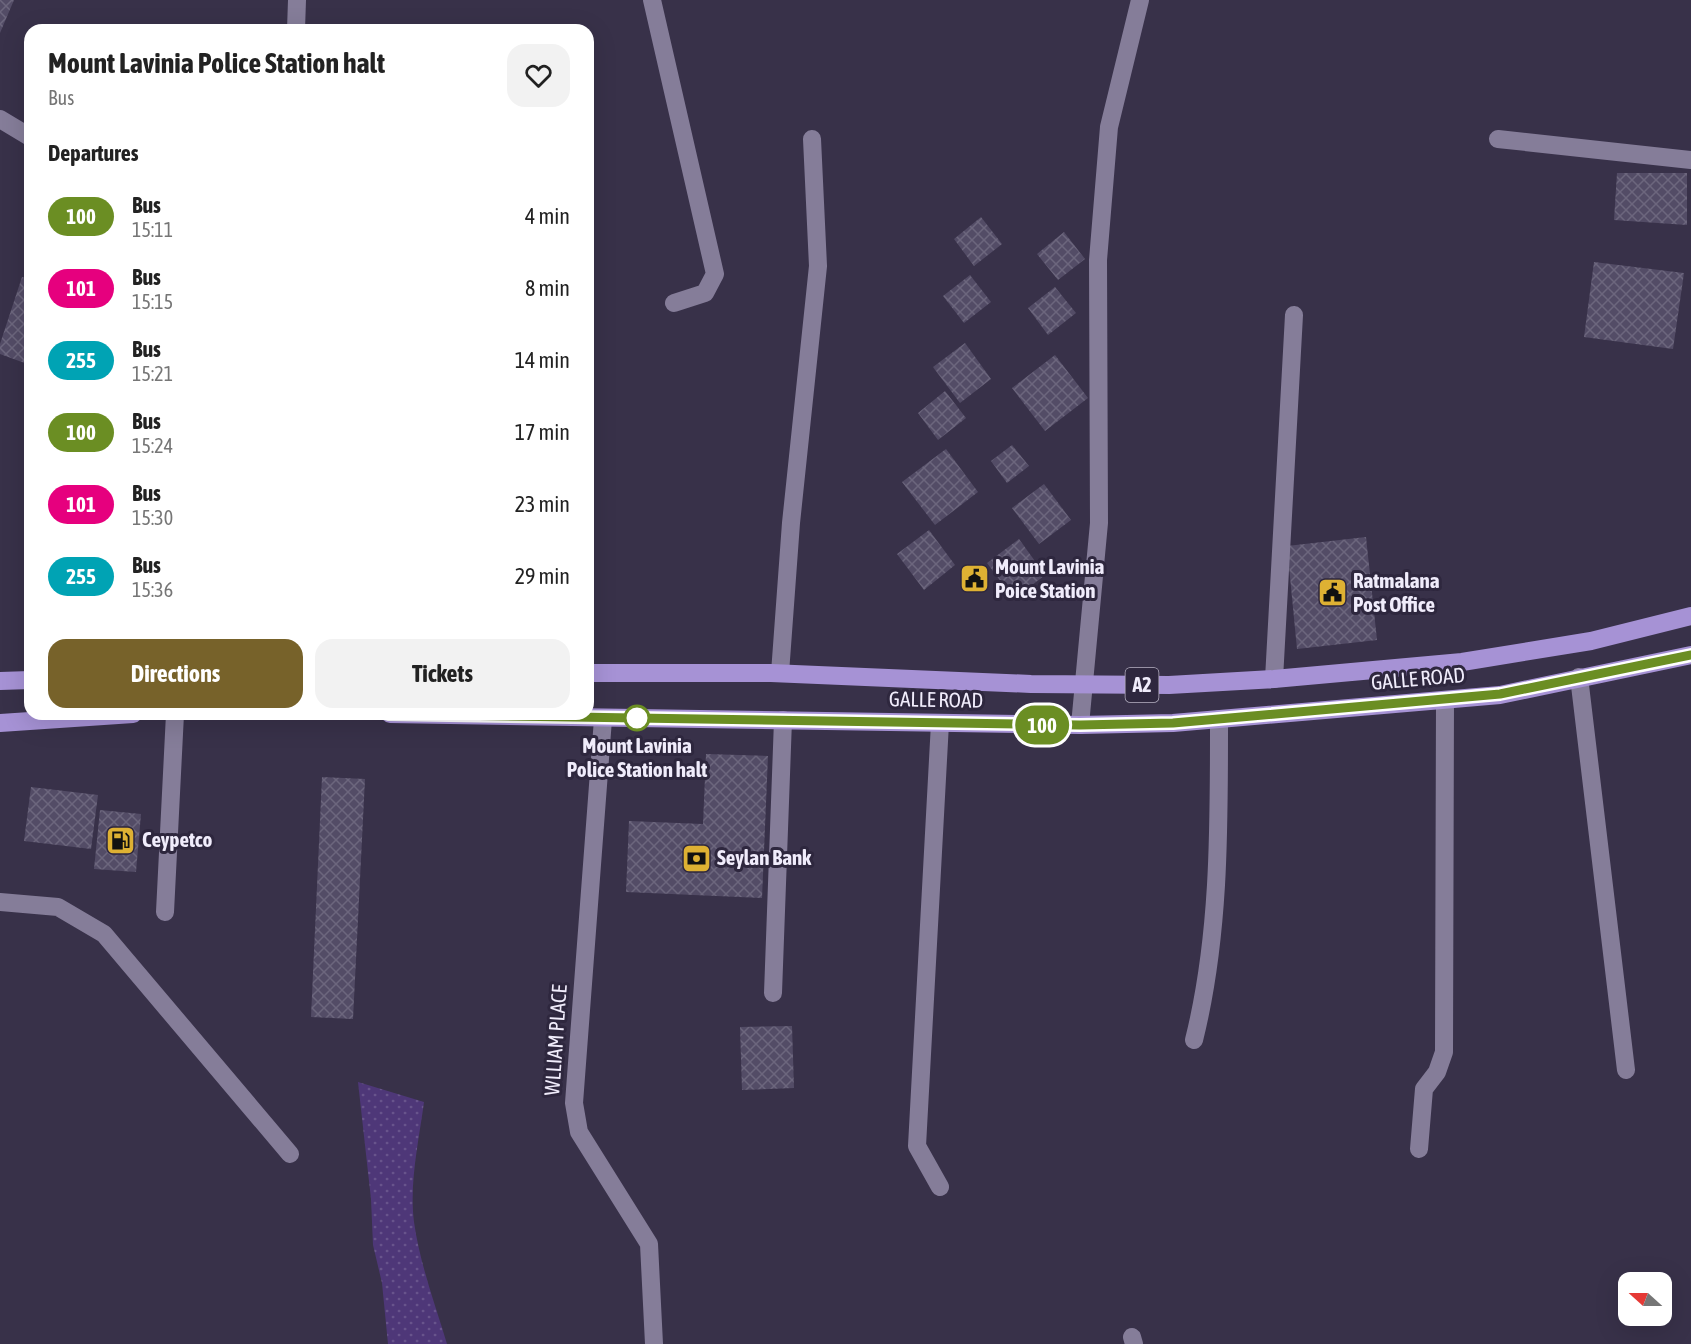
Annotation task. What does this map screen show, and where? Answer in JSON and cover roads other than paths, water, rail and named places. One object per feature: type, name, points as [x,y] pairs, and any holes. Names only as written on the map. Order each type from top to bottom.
[{"type":"highway","name":"GALLE ROAD","points":[[594,673],[780,673],[1083,685],[1169,685],[1274,679],[1462,662],[1592,641],[1691,616]]},
{"type":"highway","name":"GALLE ROAD","points":[[594,719],[1080,725],[1173,723],[1500,694],[1691,655]]},
{"type":"highway","points":[[0,681],[24,680]]},
{"type":"highway","points":[[0,723],[45,720]]},
{"type":"street","points":[[296,24],[297,0]]},
{"type":"street","points":[[652,0],[715,274],[705,293],[674,303]]},
{"type":"street","points":[[1080,725],[1099,523],[1099,249],[1109,127],[1140,0]]},
{"type":"street","points":[[0,119],[24,133]]},
{"type":"street","points":[[780,673],[791,523],[818,266],[812,139]]},
{"type":"street","points":[[1498,139],[1691,160]]},
{"type":"street","points":[[1274,679],[1294,315]]},
{"type":"street","points":[[1579,677],[1626,1070]]},
{"type":"street","points":[[1419,1149],[1424,1089],[1437,1072],[1444,1052],[1445,700]]},
{"type":"street","name":"WLLIAM PLACE","points":[[603,719],[574,1103],[579,1132],[649,1244],[654,1344]]},
{"type":"street","points":[[1194,1040],[1206,990],[1214,918],[1219,719]]},
{"type":"street","points":[[165,912],[175,720]]},
{"type":"street","points":[[773,993],[783,720]]},
{"type":"street","points":[[940,723],[917,1146],[940,1187]]},
{"type":"street","points":[[0,902],[58,907],[105,934],[290,1154]]},
{"type":"place","name":"Mount Lavinia Poice Station","points":[[974,579]]},
{"type":"place","name":"Ratmalana Post Office","points":[[1332,593]]},
{"type":"place","name":"Mount Lavinia Police Station halt","points":[[637,718]]},
{"type":"place","name":"Ceypetco","points":[[121,840]]},
{"type":"place","name":"Seylan Bank","points":[[696,858]]}]
